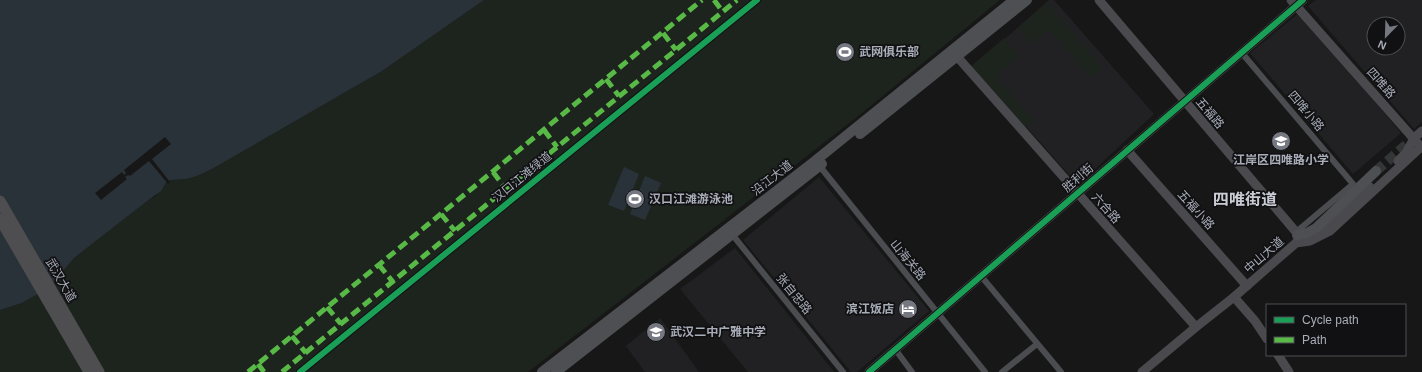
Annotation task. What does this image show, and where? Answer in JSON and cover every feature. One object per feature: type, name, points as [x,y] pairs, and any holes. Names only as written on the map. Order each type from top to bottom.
[{"type":"highway","name":"武汉大道","points":[[0,201],[99,372]]},
{"type":"highway","name":"武汉大道","points":[[0,218],[89,372]]},
{"type":"main road","name":"沿江大道","points":[[954,54],[1014,0]]},
{"type":"main road","name":"沿江大道","points":[[556,372],[954,54],[1026,0]]},
{"type":"main road","points":[[1297,237],[1316,228],[1376,171]]},
{"type":"main road","name":"沿江大道","points":[[542,372],[730,232]]},
{"type":"street","name":"五福路","points":[[1099,0],[1297,237]]},
{"type":"street","name":"胜利街","points":[[869,372],[1184,102],[1296,2]]},
{"type":"street","name":"四唯路","points":[[1296,2],[1422,147]]},
{"type":"street","name":"四唯小路","points":[[1241,52],[1353,184]]},
{"type":"street","name":"六合路","points":[[954,54],[1196,327]]},
{"type":"street","name":"中山大道","points":[[1297,237],[1313,235],[1323,229],[1406,153],[1414,138],[1422,131]]},
{"type":"street","name":"中山大道","points":[[1297,237],[1310,241],[1330,231],[1422,147]]},
{"type":"street","name":"五福小路","points":[[1127,150],[1247,286]]},
{"type":"street","name":"山海关路","points":[[817,164],[985,372]]},
{"type":"street","name":"中山大道","points":[[1142,372],[1247,286],[1353,184]]},
{"type":"street","name":"张自忠路","points":[[730,232],[843,372]]},
{"type":"street","points":[[981,276],[1061,372]]},
{"type":"street","points":[[1234,297],[1266,339]]},
{"type":"street","points":[[1002,372],[1037,344]]},
{"type":"street","points":[[895,349],[912,372]]},
{"type":"street","points":[[1279,356],[1289,372]]},
{"type":"shaded area","points":[[0,0],[484,0],[382,71],[212,169],[186,179],[167,181],[161,191],[74,258],[53,283],[45,290],[22,303],[0,310]]},
{"type":"shaded area","points":[[484,0],[1000,0],[857,117],[528,372],[0,372],[0,310],[22,303],[45,290],[53,283],[74,258],[146,202],[156,196],[167,181],[186,179],[212,169],[382,71]]},
{"type":"shaded area","points":[[1049,0],[1054,0],[1154,114],[1078,185],[973,67]]},
{"type":"shaded area","points":[[1316,0],[1422,0],[1422,122],[1414,129],[1308,6]]},
{"type":"shaded area","points":[[1047,3],[1102,67],[1090,77],[1049,29],[1031,44],[1018,29]]},
{"type":"shaded area","points":[[1300,12],[1401,133],[1353,174],[1250,53]]},
{"type":"shaded area","points":[[1004,38],[1019,56],[996,77],[1034,120],[1023,129],[970,67]]},
{"type":"shaded area","points":[[624,167],[639,174],[624,211],[608,205]]},
{"type":"shaded area","points":[[645,176],[661,183],[645,220],[630,214]]},
{"type":"shaded area","points":[[819,177],[929,311],[857,372],[851,372],[743,240]]},
{"type":"shaded area","points":[[735,248],[834,372],[748,372],[680,289]]},
{"type":"shaded area","name":"武汉二中广雅中学","points":[[660,318],[699,372],[645,372],[626,346]]},
{"type":"pier","points":[[165,137],[171,144],[152,159],[170,182],[168,184],[149,161],[130,176],[128,175],[125,177],[127,179],[101,200],[95,193],[122,172],[124,175],[126,173],[124,170]]},
{"type":"tunnel","points":[[1376,171],[1414,138]]},
{"type":"marked path","points":[[248,372],[702,0]]},
{"type":"marked path","points":[[714,0],[723,12]]},
{"type":"marked path","points":[[282,372],[737,0]]},
{"type":"marked path","points":[[663,33],[676,50]]},
{"type":"marked path","points":[[606,79],[619,96]]},
{"type":"marked path","points":[[544,130],[557,147]]},
{"type":"marked path","points":[[493,172],[506,189]]},
{"type":"marked path","points":[[441,214],[455,231]]},
{"type":"marked path","points":[[379,265],[393,282]]},
{"type":"marked path","points":[[327,307],[341,324]]},
{"type":"marked path","points":[[292,336],[306,353]]},
{"type":"marked path","points":[[258,364],[264,372]]},
{"type":"cycle path","name":"汉口江滩绿道","points":[[300,372],[757,0]]},
{"type":"cycle path","points":[[869,372],[1303,0]]},
{"type":"place","name":"武网俱乐部","points":[[845,52]]},
{"type":"place","name":"江岸区四唯路小学","points":[[1281,141]]},
{"type":"place","name":"汉口江滩游泳池","points":[[635,199]]},
{"type":"place","name":"滨江饭店","points":[[908,309]]},
{"type":"place","name":"武汉二中广雅中学","points":[[656,332]]},
{"type":"district","name":"四唯街道","points":[[1245,199]]}]
